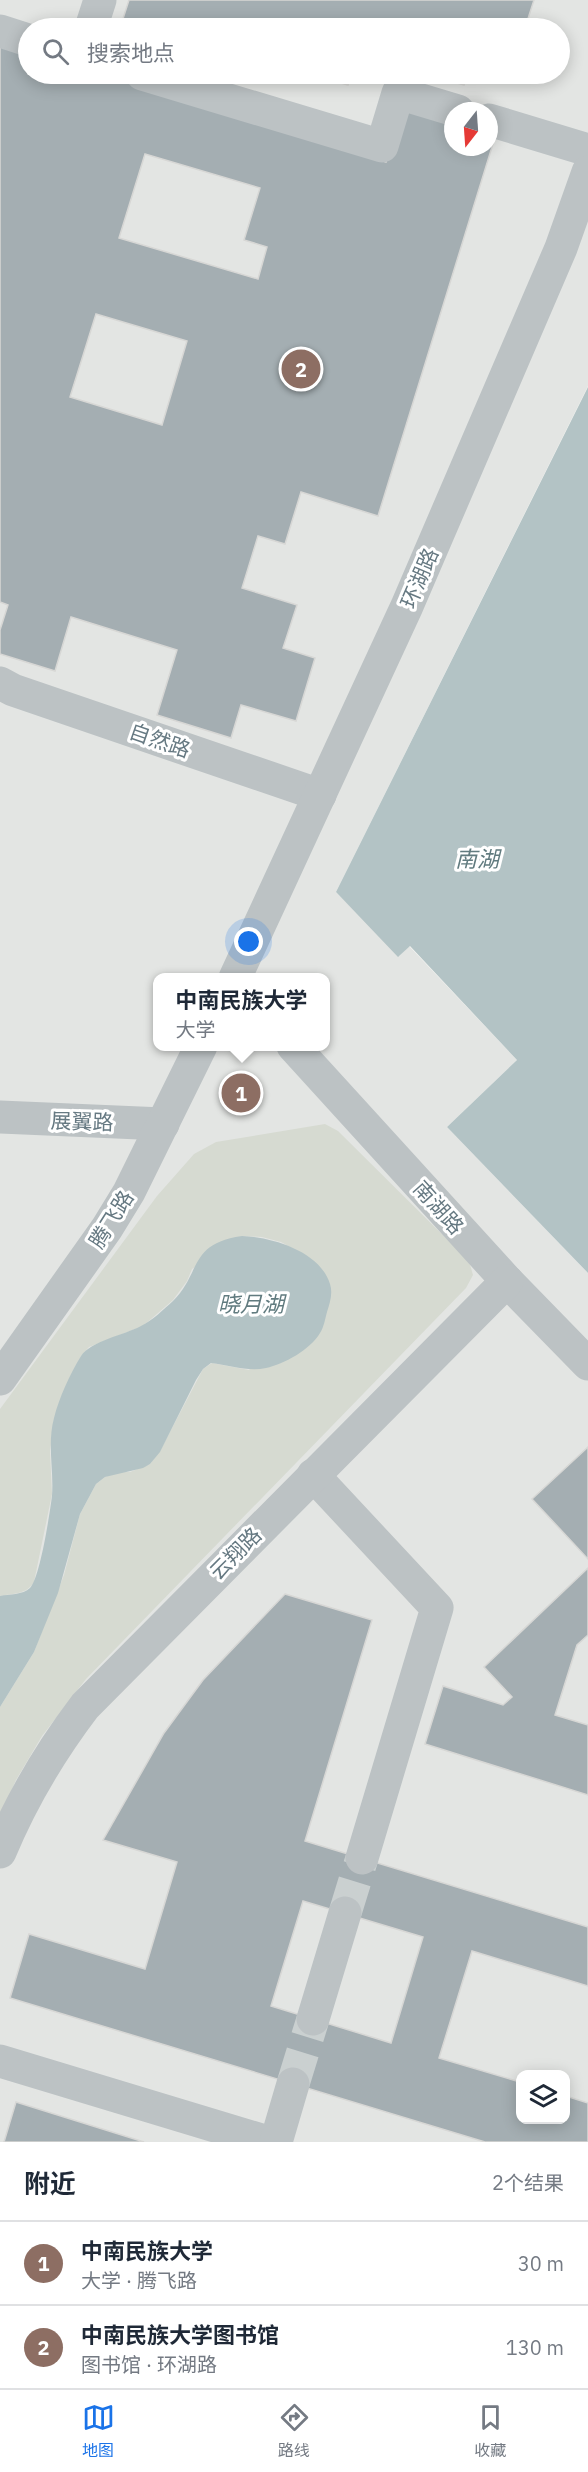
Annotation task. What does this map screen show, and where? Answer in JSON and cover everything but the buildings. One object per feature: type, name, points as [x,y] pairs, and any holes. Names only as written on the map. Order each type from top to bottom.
[{"type":"street","points":[[94,18],[100,0]]},
{"type":"street","points":[[0,31],[18,37]]},
{"type":"street","points":[[175,84],[382,146],[398,93],[444,107]]},
{"type":"street","points":[[498,123],[588,150]]},
{"type":"street","name":"环湖路","points":[[237,973],[412,596],[561,248],[588,172]]},
{"type":"street","name":"自然路","points":[[0,683],[13,690],[320,795]]},
{"type":"street","name":"腾飞路","points":[[0,1379],[107,1228],[199,1051]]},
{"type":"street","name":"南湖路","points":[[297,1051],[507,1281],[588,1364]]},
{"type":"street","name":"展翼路","points":[[0,1117],[163,1124]]},
{"type":"street","name":"云翔路","points":[[0,1852],[27,1793],[61,1737],[85,1706],[507,1281]]},
{"type":"street","points":[[313,1475],[437,1608],[362,1858]]},
{"type":"street","points":[[313,2019],[345,1913]]},
{"type":"street","points":[[0,2061],[268,2142]]},
{"type":"street","points":[[276,2142],[293,2084]]},
{"type":"shaded area","points":[[0,0],[588,0],[588,386],[336,892],[399,956],[409,946],[517,1060],[447,1127],[588,1273],[588,2142],[0,2142]]},
{"type":"shaded area","points":[[325,1124],[338,1131],[469,1261],[473,1275],[466,1288],[86,1679],[42,1736],[16,1780],[0,1817],[0,1707],[34,1652],[64,1575],[80,1514],[96,1484],[105,1477],[119,1472],[130,1472],[150,1464],[160,1451],[203,1369],[212,1363],[249,1370],[322,1270],[306,1256],[281,1242],[262,1237],[242,1236],[192,1269],[187,1281],[173,1300],[143,1326],[89,1347],[81,1356],[54,1419],[50,1451],[52,1494],[34,1582],[23,1591],[0,1596],[0,1409],[157,1196],[194,1154],[216,1142]]},
{"type":"water","name":"南湖","points":[[588,387],[588,1273],[447,1127],[517,1060],[410,946],[398,957],[336,892]]},
{"type":"water","name":"晓月湖","points":[[242,1236],[267,1239],[293,1248],[316,1263],[325,1273],[331,1287],[331,1294],[321,1331],[310,1345],[288,1360],[273,1366],[252,1369],[211,1363],[203,1369],[196,1380],[160,1452],[150,1464],[143,1468],[105,1477],[96,1484],[80,1514],[58,1593],[34,1652],[0,1707],[0,1596],[20,1593],[30,1588],[34,1582],[44,1544],[52,1496],[52,1428],[59,1402],[73,1370],[81,1356],[92,1346],[141,1326],[162,1311],[182,1290],[204,1252],[213,1245]]},
{"type":"tunnel","points":[[345,1913],[362,1858]]},
{"type":"tunnel","points":[[293,2084],[313,2019]]},
{"type":"place","name":"中南民族大学图书馆","points":[[301,369]]},
{"type":"place","name":"中南民族大学","points":[[241,1093]]}]
